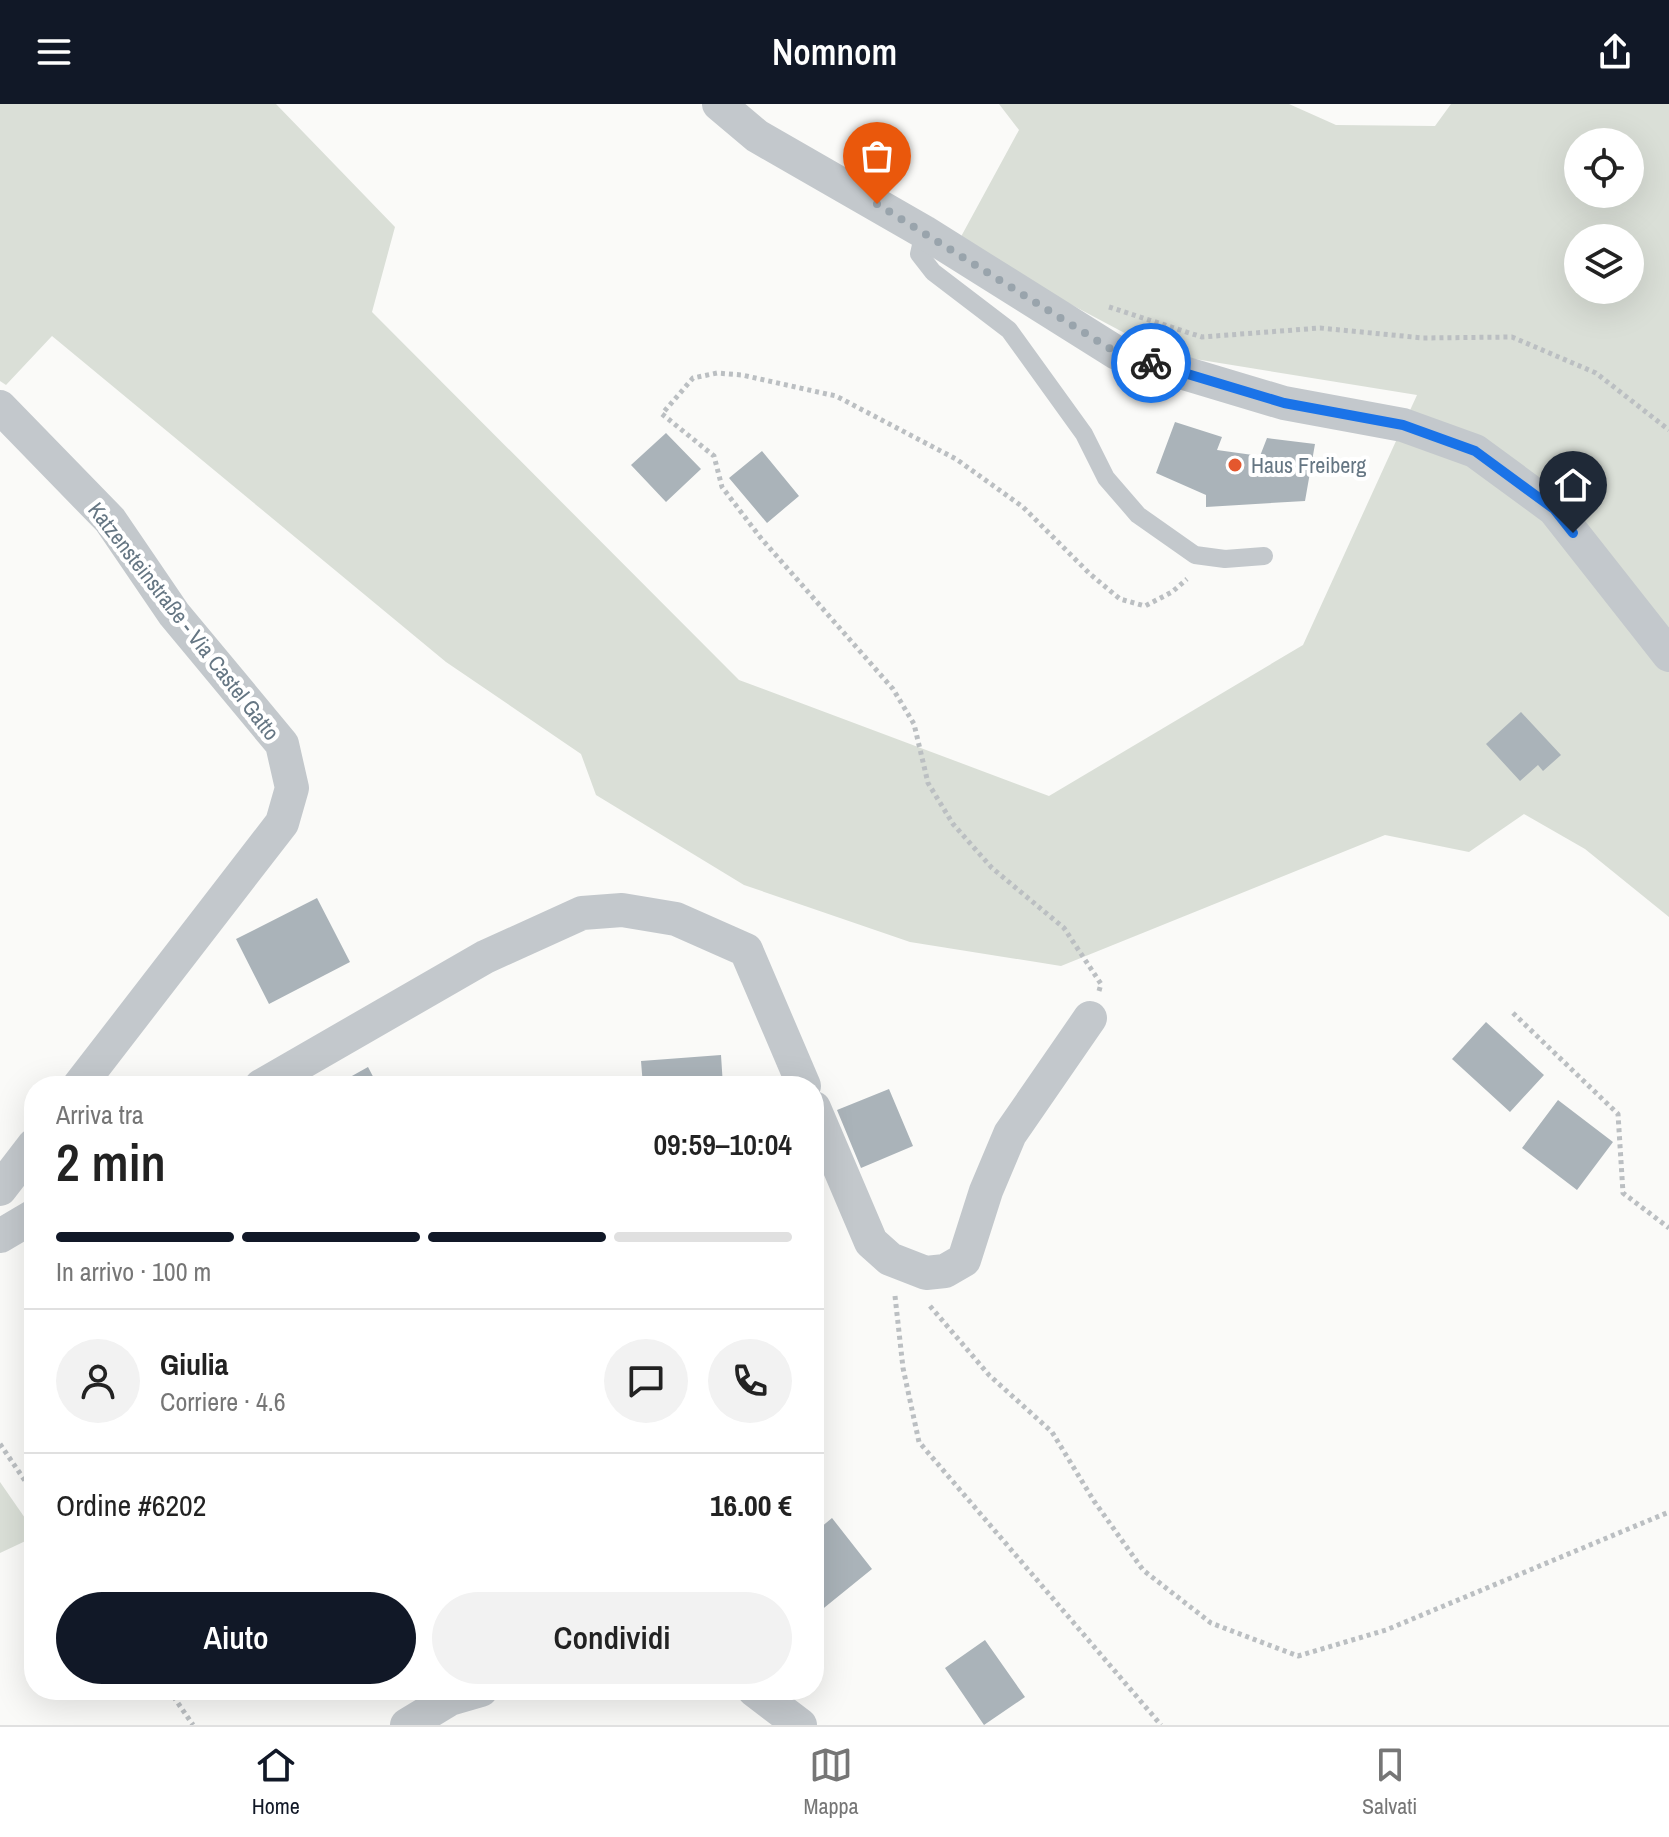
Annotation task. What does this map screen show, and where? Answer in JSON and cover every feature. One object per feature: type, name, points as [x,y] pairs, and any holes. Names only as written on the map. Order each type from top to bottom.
[{"type":"street","points":[[719,104],[757,136],[924,232],[1117,353],[1284,403],[1403,425],[1475,451],[1554,509],[1669,655]]},
{"type":"street","name":"Katzensteinstraße - Via Castel Gatto","points":[[0,407],[110,520],[174,614],[282,744],[292,788],[282,823],[87,1076]]},
{"type":"street","points":[[278,1076],[485,957],[582,913],[622,910],[676,919],[746,950],[800,1076]]},
{"type":"street","points":[[824,1132],[871,1242],[890,1259],[926,1273],[945,1271],[964,1260],[986,1191],[1010,1134],[1090,1018]]},
{"type":"street","points":[[0,1189],[24,1158]]},
{"type":"street","points":[[0,1236],[24,1222]]},
{"type":"street","points":[[407,1725],[448,1700]]},
{"type":"street","points":[[767,1700],[800,1725]]},
{"type":"lane","points":[[924,232],[919,254],[933,272],[1009,330],[1084,434],[1106,478],[1138,515],[1195,555],[1225,559],[1264,556]]},
{"type":"path","points":[[1106,306],[1202,337],[1320,328],[1423,338],[1512,337],[1596,373],[1669,430]]},
{"type":"path","points":[[1090,1018],[1101,984],[1064,928],[992,868],[953,824],[928,783],[914,724],[893,689],[760,537],[722,487],[714,456],[662,414],[693,378],[717,373],[742,375],[836,396],[956,459],[1023,507],[1090,574],[1120,599],[1145,606],[1172,592],[1188,579],[1195,555]]},
{"type":"path","points":[[1513,1013],[1618,1114],[1623,1193],[1669,1228]]},
{"type":"path","points":[[890,1259],[989,1375],[1052,1432],[1094,1501],[1143,1570],[1211,1623],[1298,1656],[1386,1630],[1669,1512]]},
{"type":"path","points":[[890,1259],[903,1368],[919,1442],[1161,1725]]},
{"type":"path","points":[[0,1444],[24,1479]]},
{"type":"path","points":[[176,1700],[193,1725]]},
{"type":"shaded area","points":[[0,104],[276,104],[395,227],[372,312],[739,680],[1049,796],[1303,645],[1417,395],[1164,354],[957,244],[1019,130],[999,104],[1289,104],[1336,125],[1435,126],[1451,104],[1669,104],[1669,917],[1585,849],[1524,814],[1469,852],[1385,835],[1061,966],[910,942],[744,885],[596,795],[581,754],[446,662],[52,336],[6,385],[0,381]]},
{"type":"shaded area","points":[[0,1482],[24,1517],[24,1542],[0,1553]]},
{"type":"building","name":"Haus Freiberg","points":[[1175,422],[1222,437],[1217,450],[1260,456],[1267,438],[1315,444],[1305,501],[1206,507],[1206,495],[1156,473]]},
{"type":"building","points":[[666,433],[701,469],[666,502],[631,465]]},
{"type":"building","points":[[762,451],[799,496],[767,523],[729,478]]},
{"type":"building","points":[[1521,712],[1561,755],[1543,771],[1538,765],[1520,781],[1486,744]]},
{"type":"building","points":[[317,898],[350,962],[269,1004],[236,939]]},
{"type":"building","points":[[1486,1022],[1544,1075],[1510,1112],[1452,1059]]},
{"type":"building","points":[[721,1055],[722,1076],[642,1076],[641,1061]]},
{"type":"building","points":[[368,1067],[373,1076],[352,1076]]},
{"type":"building","points":[[889,1089],[913,1146],[861,1168],[837,1110]]},
{"type":"building","points":[[1558,1100],[1613,1142],[1577,1190],[1522,1148]]},
{"type":"building","points":[[832,1518],[872,1569],[824,1608],[824,1525]]},
{"type":"building","points":[[985,1640],[1025,1697],[984,1725],[945,1668]]},
{"type":"way so far","points":[[877,204],[1117,353],[1151,363]]},
{"type":"place","name":"Haus Freiberg","points":[[1235,465]]},
{"type":"route","points":[[1151,363],[1284,403],[1403,425],[1475,451],[1554,509],[1573,533]]}]
